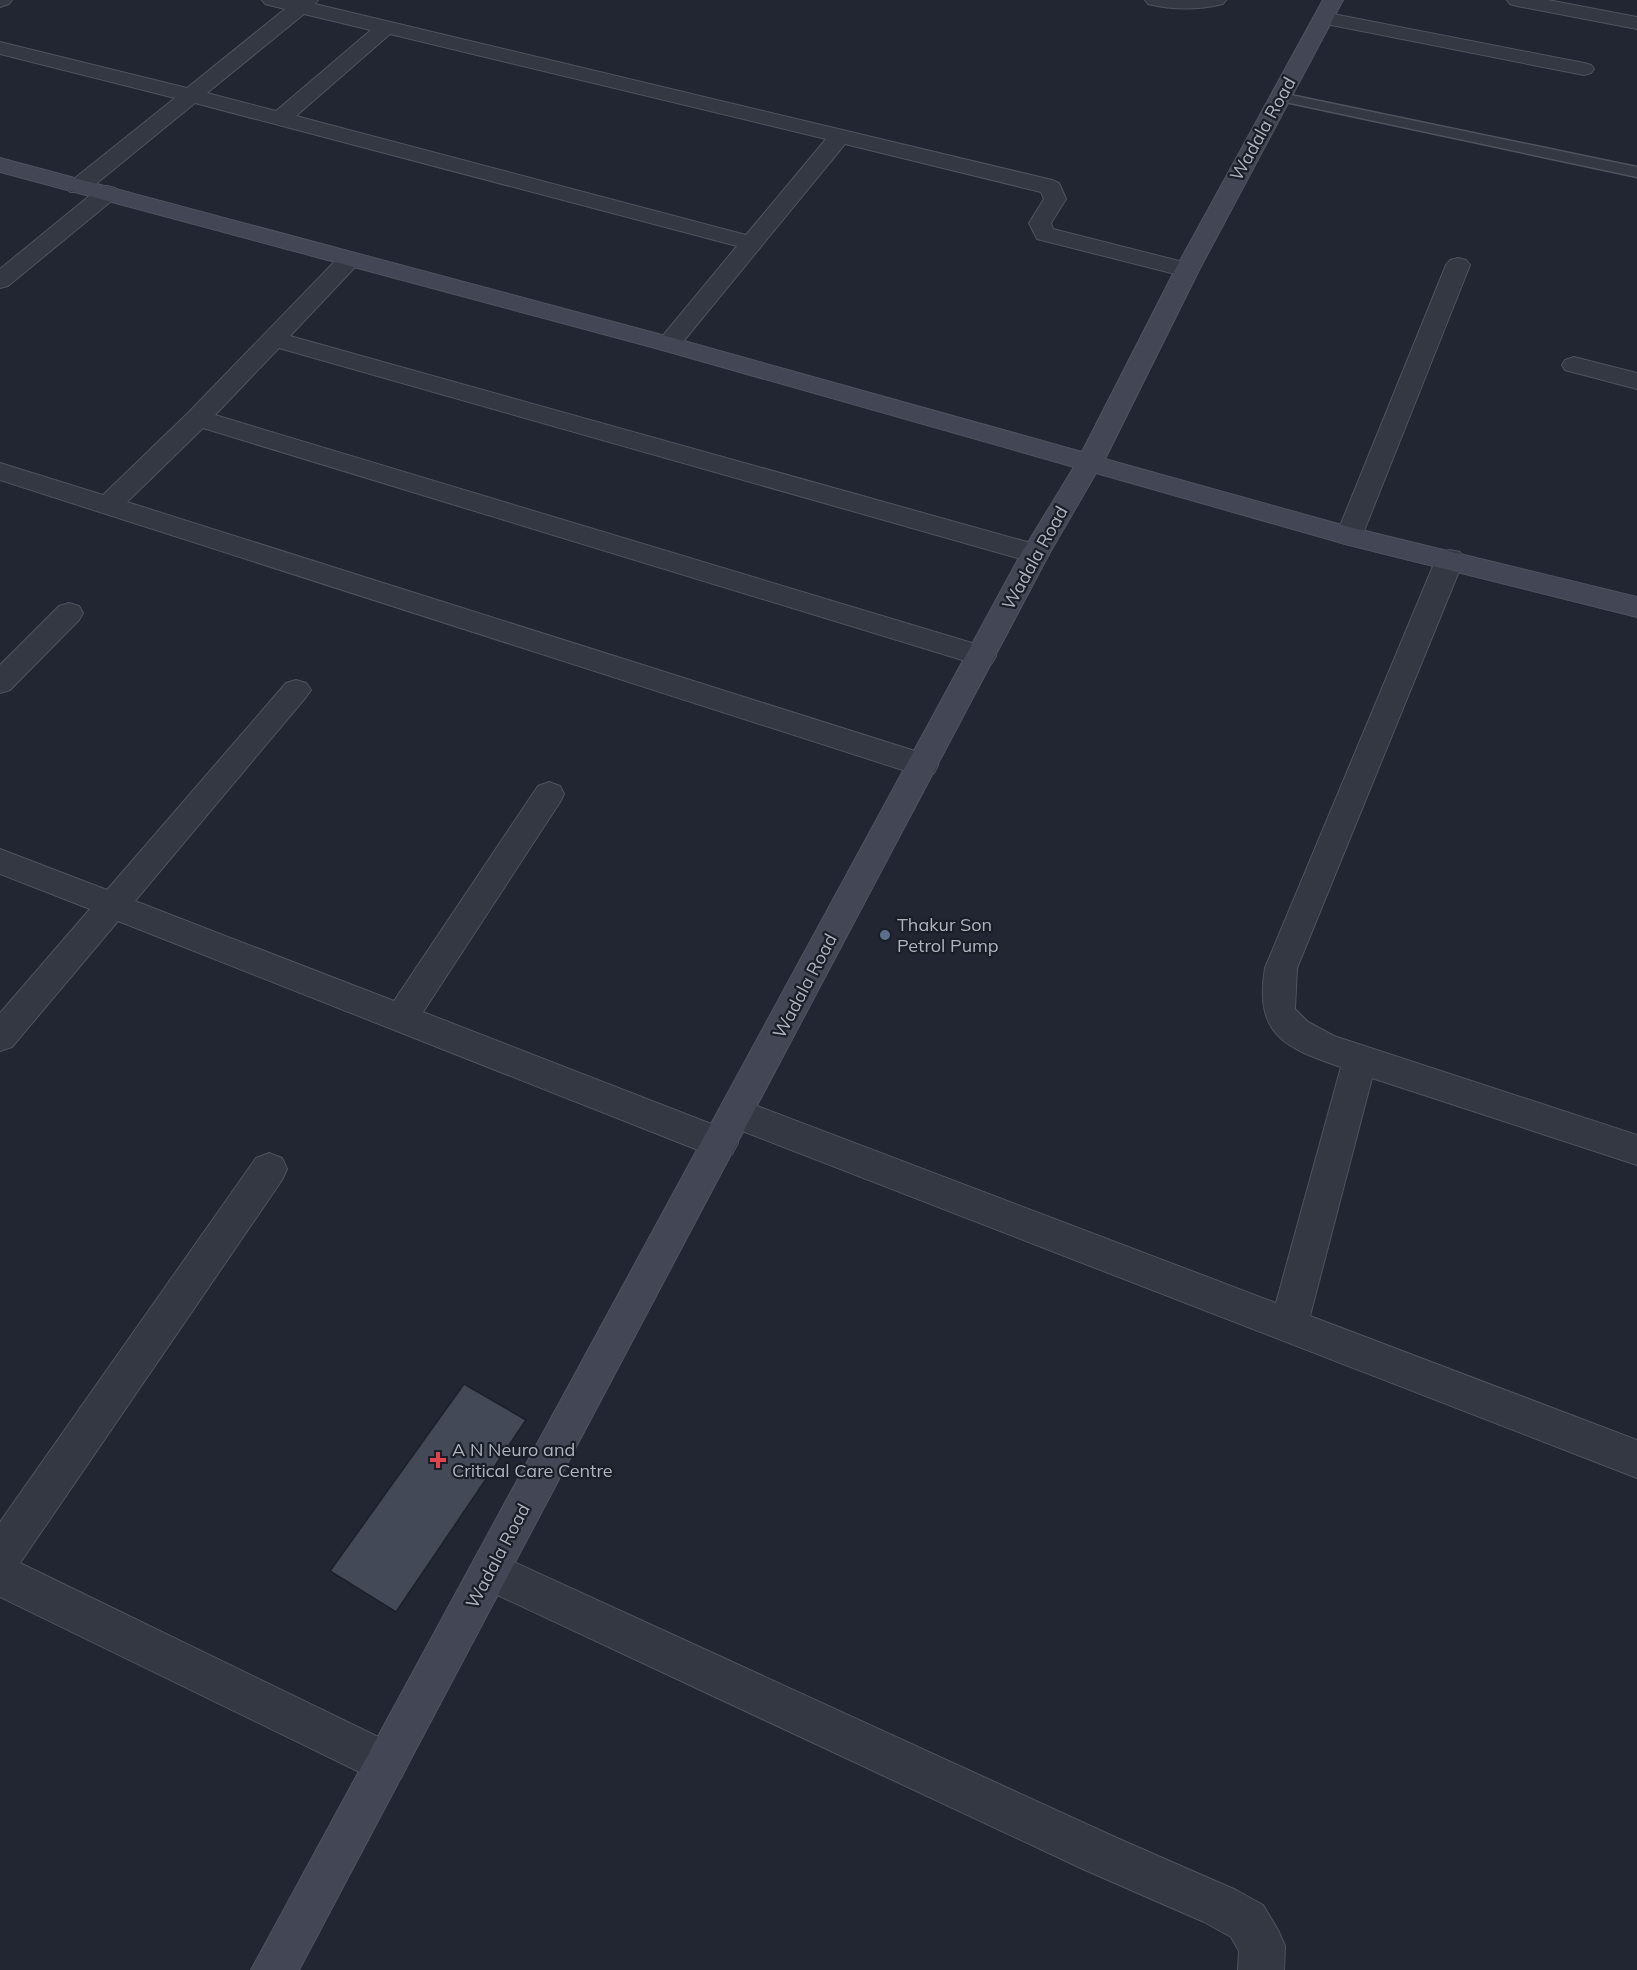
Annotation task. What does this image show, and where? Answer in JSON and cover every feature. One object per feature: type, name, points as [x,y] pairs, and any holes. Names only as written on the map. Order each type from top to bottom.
[{"type":"street","points":[[272,0],[304,3],[386,27],[1044,185],[1051,188],[1055,199],[1040,224],[1046,234],[1187,270]]},
{"type":"street","points":[[1155,0],[1185,4],[1216,0]]},
{"type":"street","points":[[1517,0],[1606,9],[1637,23]]},
{"type":"street","points":[[78,187],[304,3]]},
{"type":"street","points":[[1328,9],[1584,69]]},
{"type":"street","name":"Wadala Road","points":[[274,1970],[1035,554],[1089,464],[1187,270],[1328,9]]},
{"type":"street","points":[[280,119],[386,27]]},
{"type":"street","points":[[0,48],[190,95],[750,243]]},
{"type":"street","points":[[668,344],[841,135]]},
{"type":"street","points":[[0,165],[668,344],[1349,536],[1450,559],[1637,608]]},
{"type":"street","points":[[0,281],[107,193]]},
{"type":"street","points":[[107,506],[198,418],[349,260]]},
{"type":"street","points":[[1349,536],[1458,265]]},
{"type":"street","points":[[275,339],[1035,554]]},
{"type":"street","points":[[1574,365],[1637,381]]},
{"type":"street","points":[[198,418],[982,656]]},
{"type":"street","points":[[0,471],[923,765]]},
{"type":"street","points":[[1450,559],[1281,968],[1276,996],[1280,1018],[1301,1036],[1323,1047],[1637,1150]]},
{"type":"street","points":[[0,683],[69,614]]},
{"type":"street","points":[[0,1037],[296,690]]},
{"type":"street","points":[[401,1018],[549,795]]},
{"type":"street","points":[[0,861],[401,1018],[728,1128],[1289,1325],[1637,1460]]},
{"type":"street","points":[[1289,1325],[1360,1059]]},
{"type":"street","points":[[0,1557],[269,1169]]},
{"type":"street","points":[[490,1571],[1101,1854],[1220,1906],[1247,1921],[1262,1946],[1261,1970]]},
{"type":"street","points":[[0,1575],[386,1763]]},
{"type":"lane","points":[[1281,97],[1637,172]]},
{"type":"building","points":[[464,1384],[526,1420],[396,1612],[330,1571]]},
{"type":"place","name":"Thakur Son Petrol Pump","points":[[885,935]]},
{"type":"place","name":"A N Neuro and Critical Care Centre","points":[[438,1460]]}]
